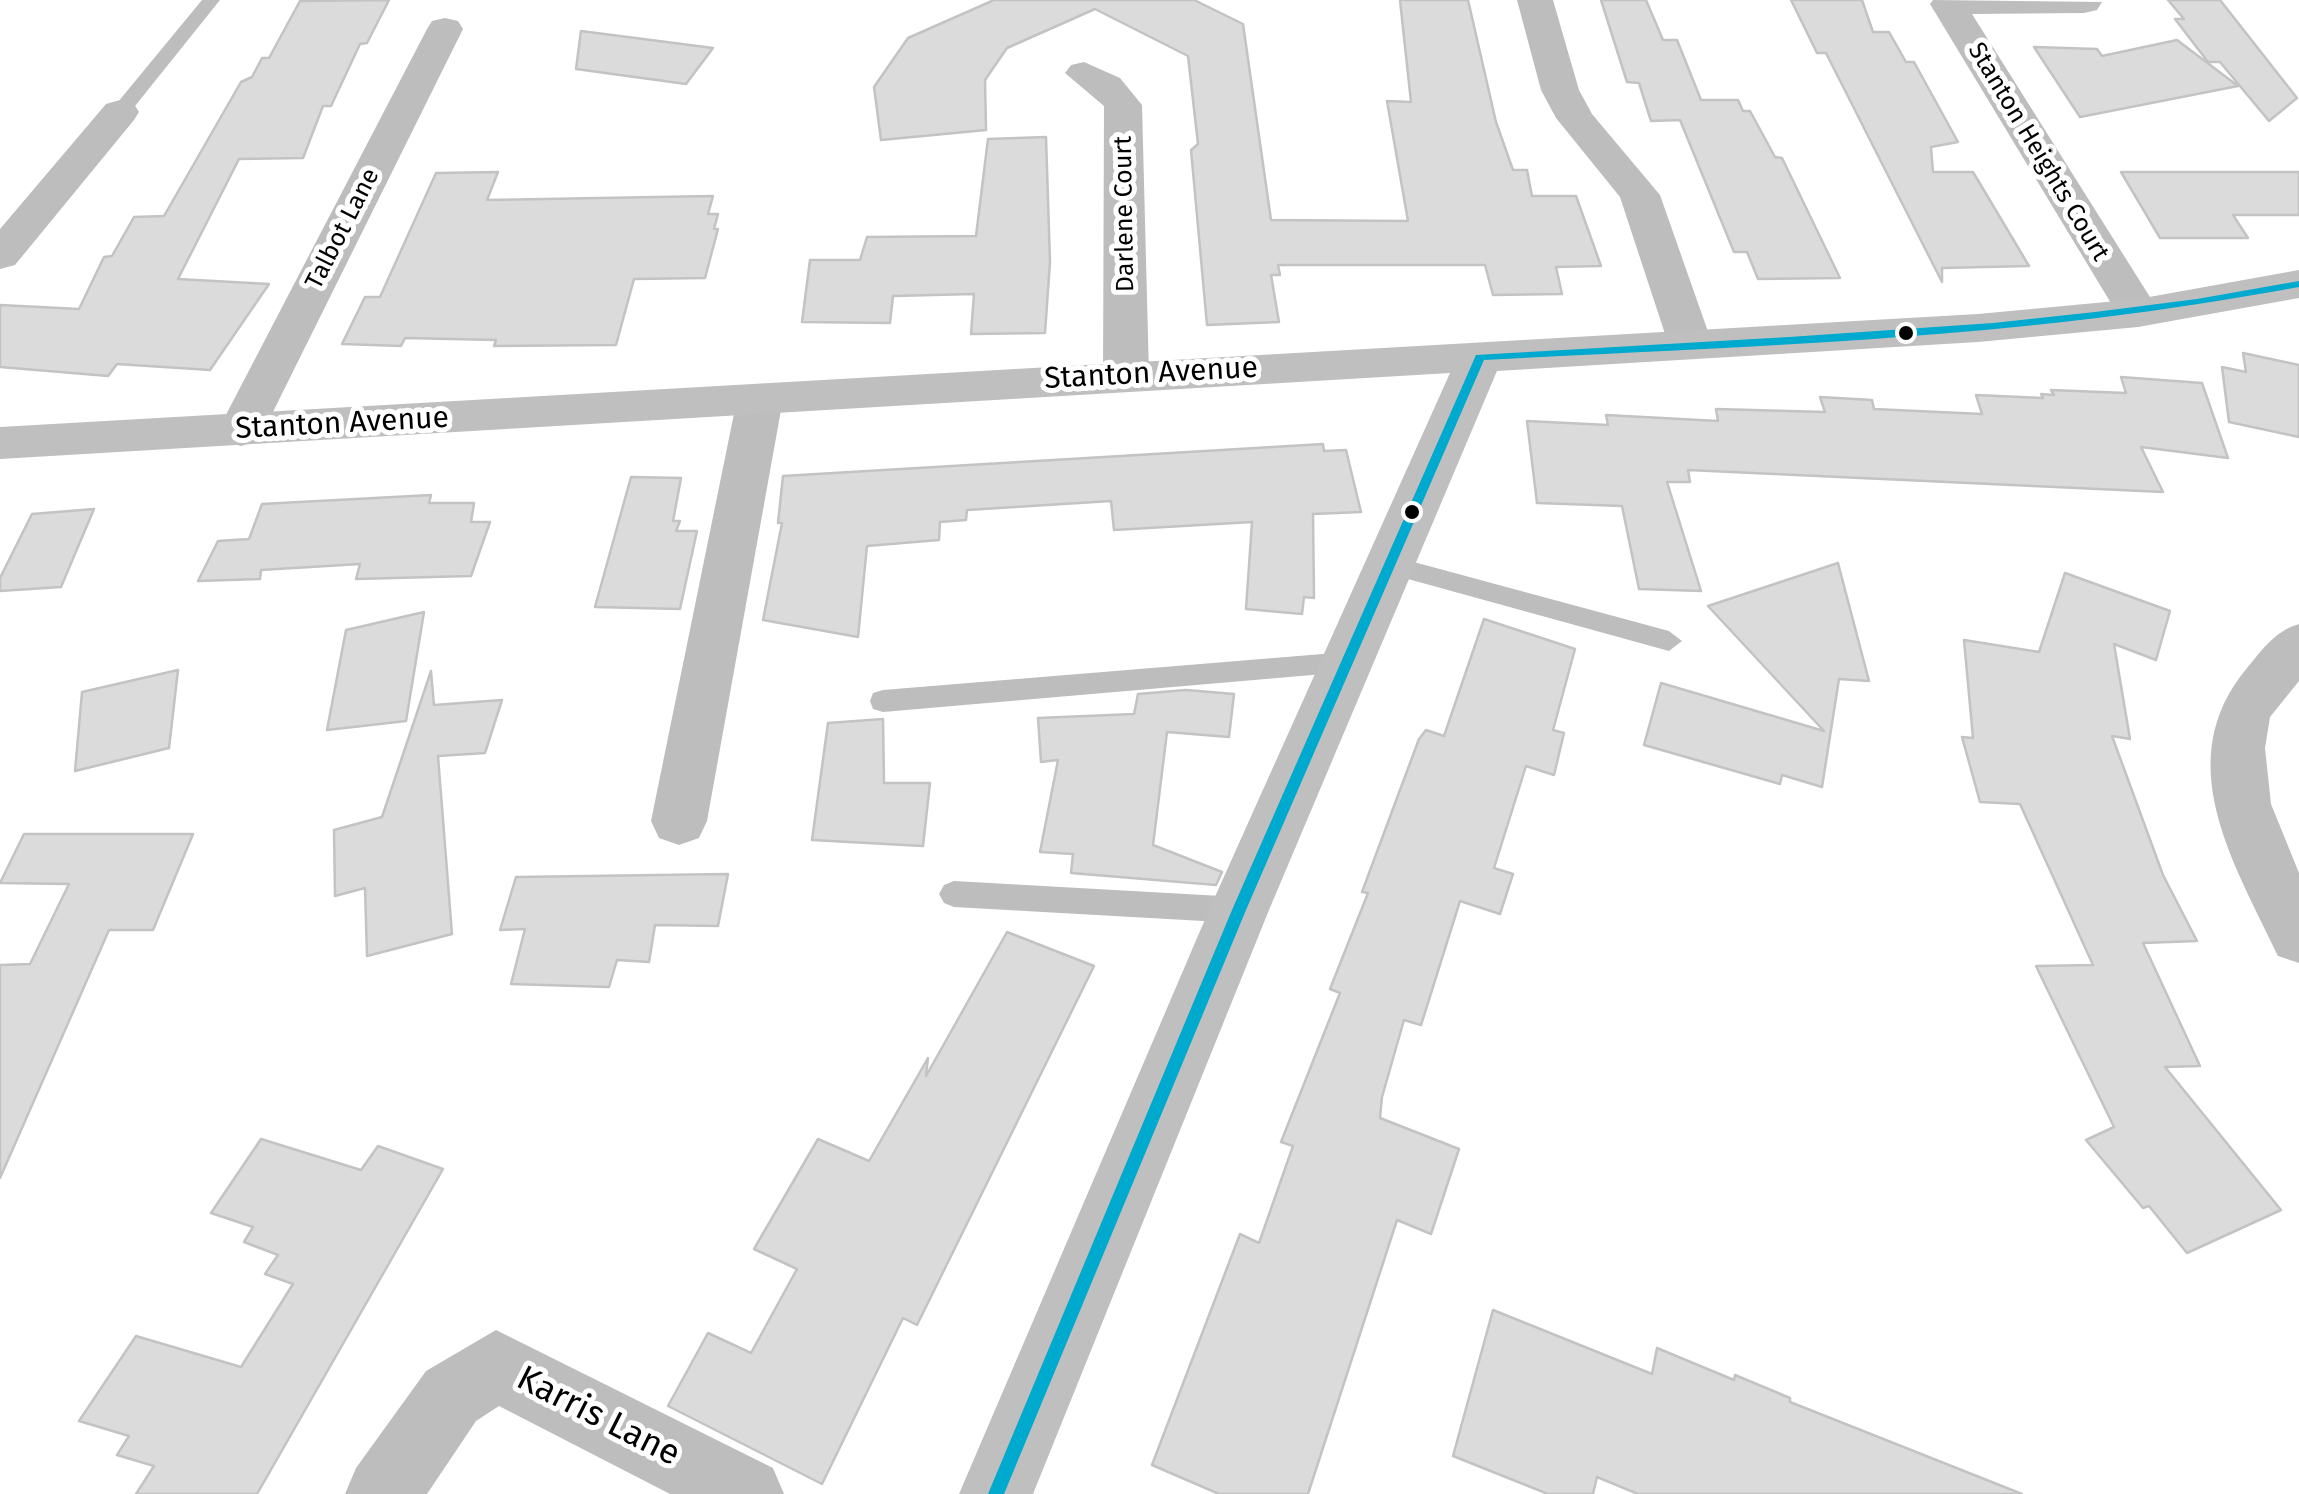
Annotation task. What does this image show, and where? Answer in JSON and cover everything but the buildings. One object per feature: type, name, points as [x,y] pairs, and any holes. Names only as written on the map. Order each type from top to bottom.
[{"type":"street","points":[[1534,0],[1560,90],[1576,118],[1640,195],[1690,342]]},
{"type":"street","name":"Stanton Heights Court","points":[[2084,2],[1948,4],[2138,313]]},
{"type":"street","name":"Talbot Lane","points":[[241,430],[445,30]]},
{"type":"street","name":"Darlene Court","points":[[1084,73],[1107,86],[1124,105],[1126,375]]},
{"type":"street","points":[[0,256],[120,112]]},
{"type":"street","name":"Stanton Avenue","points":[[0,444],[1978,328],[2138,313],[2299,284]]},
{"type":"street","points":[[996,1494],[1239,910],[1388,564],[1467,396],[1480,357]]},
{"type":"street","points":[[679,821],[760,399]]},
{"type":"street","points":[[2299,644],[2244,716],[2236,786],[2253,841],[2299,937]]},
{"type":"street","name":"Karris Lane","points":[[382,1494],[451,1396],[496,1366],[747,1494]]},
{"type":"lane","points":[[120,112],[211,0]]},
{"type":"lane","points":[[1388,564],[1669,642]]},
{"type":"lane","points":[[883,701],[1347,662]]},
{"type":"lane","points":[[954,894],[1239,910]]},
{"type":"transit line","points":[[1480,357],[1993,326],[2197,302],[2299,284]]},
{"type":"transit line","points":[[996,1494],[1239,910],[1480,357]]}]
